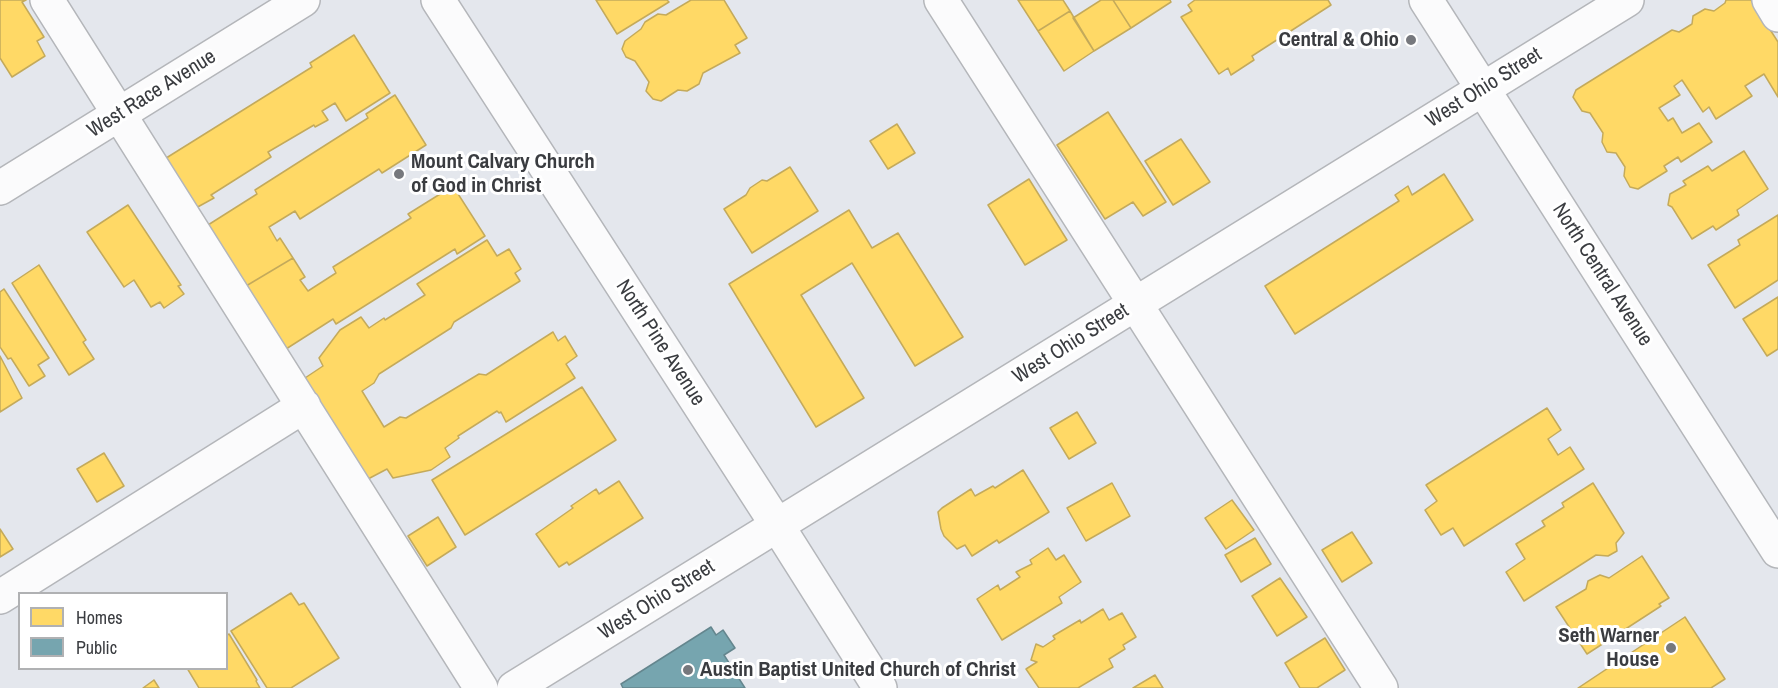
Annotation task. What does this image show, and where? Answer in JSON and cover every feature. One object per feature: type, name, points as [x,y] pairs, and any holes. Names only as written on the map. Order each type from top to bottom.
[{"type":"street","points":[[47,0],[481,688]]},
{"type":"street","name":"West Race Avenue","points":[[0,188],[303,0]]},
{"type":"street","name":"North Pine Avenue","points":[[438,0],[880,688]]},
{"type":"street","points":[[941,0],[1137,303],[1381,688]]},
{"type":"street","name":"North Central Avenue","points":[[1426,0],[1778,551]]},
{"type":"street","name":"West Ohio Street","points":[[514,688],[1627,0]]},
{"type":"street","points":[[1769,0],[1778,15]]},
{"type":"street","points":[[0,597],[304,406]]},
{"type":"building: Homes","points":[[0,0],[26,0],[22,2],[44,37],[37,41],[45,56],[12,77],[0,58]]},
{"type":"building: Homes","points":[[596,0],[667,0],[669,2],[617,34]]},
{"type":"building: Homes","points":[[691,0],[724,0],[747,38],[735,45],[740,53],[703,73],[699,84],[687,91],[678,90],[661,101],[653,99],[646,91],[649,82],[635,61],[626,57],[622,49],[625,41],[641,29],[645,22],[658,14],[666,15]]},
{"type":"building: Homes","points":[[1018,0],[1063,0],[1070,11],[1038,31]]},
{"type":"building: Homes","points":[[1101,0],[1113,0],[1131,28],[1094,51],[1073,18]]},
{"type":"building: Homes","points":[[1113,0],[1170,0],[1171,2],[1131,28]]},
{"type":"building: Homes","points":[[1195,0],[1328,0],[1331,5],[1252,56],[1254,60],[1231,75],[1228,68],[1219,74],[1181,17],[1192,11],[1188,5]]},
{"type":"building: Homes","points":[[1726,0],[1751,0],[1778,42],[1778,97],[1764,74],[1745,86],[1752,96],[1716,119],[1709,107],[1703,112],[1682,80],[1674,86],[1680,95],[1659,108],[1668,121],[1673,118],[1682,133],[1699,123],[1712,142],[1681,162],[1678,157],[1664,166],[1667,171],[1638,189],[1630,187],[1624,176],[1625,167],[1616,153],[1607,152],[1602,142],[1603,133],[1590,113],[1582,111],[1573,97],[1576,90],[1672,30],[1679,32],[1692,24],[1693,16],[1705,9],[1714,11]]},
{"type":"building: Homes","points":[[1070,11],[1094,51],[1064,71],[1038,31]]},
{"type":"building: Homes","points":[[354,35],[390,93],[346,121],[335,103],[322,111],[328,120],[315,127],[314,125],[268,152],[271,157],[211,195],[214,198],[194,209],[163,160],[312,67],[310,63]]},
{"type":"building: Homes","points":[[395,95],[426,145],[382,173],[379,169],[300,219],[295,211],[269,227],[277,241],[280,238],[293,258],[246,286],[208,225],[257,194],[255,190],[368,118],[366,114]]},
{"type":"building: Homes","points":[[1108,112],[1166,202],[1143,216],[1133,202],[1105,219],[1057,145]]},
{"type":"building: Homes","points":[[897,124],[915,153],[888,169],[870,141]]},
{"type":"building: Homes","points":[[1181,139],[1210,182],[1173,205],[1145,161]]},
{"type":"building: Homes","points":[[1744,151],[1768,189],[1737,210],[1739,215],[1716,230],[1713,226],[1692,239],[1672,207],[1668,205],[1670,194],[1686,185],[1683,181],[1708,166],[1712,171]]},
{"type":"building: Homes","points":[[790,167],[818,211],[752,253],[724,209],[746,195],[750,188],[762,180],[767,181]]},
{"type":"building: Homes","points":[[1444,174],[1473,220],[1295,334],[1265,286],[1399,201],[1395,195],[1408,186],[1412,195]]},
{"type":"building: Homes","points":[[1029,179],[1067,240],[1025,265],[988,205]]},
{"type":"building: Homes","points":[[453,186],[485,236],[457,254],[455,249],[336,324],[333,319],[286,349],[246,286],[293,258],[305,277],[300,280],[308,291],[336,273],[333,267],[411,218],[408,214]]},
{"type":"building: Homes","points":[[128,205],[181,285],[178,286],[184,294],[164,308],[160,302],[151,307],[134,280],[124,287],[87,232]]},
{"type":"building: Homes","points":[[849,210],[872,248],[898,233],[963,337],[915,366],[852,263],[801,295],[864,398],[816,427],[729,284]]},
{"type":"building: Homes","points":[[1778,215],[1778,280],[1735,308],[1708,265],[1740,245],[1738,240]]},
{"type":"building: Homes","points":[[487,240],[497,256],[509,249],[521,269],[515,273],[520,281],[454,322],[451,328],[379,374],[374,383],[362,391],[384,427],[400,417],[406,418],[479,374],[486,375],[553,332],[558,341],[565,336],[577,356],[566,364],[575,378],[506,422],[501,412],[497,411],[458,436],[459,438],[445,448],[450,457],[431,470],[393,478],[387,469],[368,479],[305,378],[323,366],[319,358],[340,330],[361,317],[369,328],[384,318],[385,320],[425,295],[417,284]]},
{"type":"building: Homes","points":[[39,265],[86,340],[83,342],[94,359],[69,375],[12,283]]},
{"type":"building: Homes","points":[[4,289],[49,358],[38,365],[45,376],[29,386],[11,358],[8,359],[0,347],[0,292]]},
{"type":"building: Homes","points":[[1778,297],[1778,349],[1767,356],[1743,319]]},
{"type":"building: Homes","points":[[0,356],[22,398],[0,412]]},
{"type":"building: Homes","points":[[582,387],[616,440],[465,535],[432,480]]},
{"type":"building: Homes","points":[[1547,408],[1561,430],[1548,439],[1558,455],[1570,447],[1584,469],[1464,546],[1453,528],[1441,535],[1425,510],[1437,501],[1426,485]]},
{"type":"building: Homes","points":[[1077,412],[1096,443],[1069,459],[1050,428]]},
{"type":"building: Homes","points":[[104,453],[124,486],[97,502],[77,469]]},
{"type":"building: Homes","points":[[1023,470],[1049,512],[999,543],[997,540],[972,556],[965,545],[957,549],[944,536],[938,512],[942,508],[971,489],[975,496],[993,486],[995,488]]},
{"type":"building: Homes","points":[[619,481],[643,518],[569,565],[567,562],[559,567],[536,534],[596,489],[599,494]]},
{"type":"building: Homes","points":[[1112,483],[1130,516],[1086,541],[1067,508]]},
{"type":"building: Homes","points":[[1593,483],[1624,533],[1616,543],[1617,551],[1608,556],[1596,555],[1524,601],[1506,572],[1525,559],[1516,544],[1545,526],[1542,521],[1564,507],[1562,503]]},
{"type":"building: Homes","points":[[1232,500],[1254,530],[1226,549],[1205,518]]},
{"type":"building: Homes","points":[[438,517],[456,547],[427,566],[408,536]]},
{"type":"building: Homes","points":[[0,529],[13,549],[0,557]]},
{"type":"building: Homes","points":[[1352,532],[1372,563],[1342,582],[1322,550]]},
{"type":"building: Homes","points":[[1255,538],[1271,564],[1241,582],[1225,555]]},
{"type":"building: Homes","points":[[1048,548],[1056,560],[1064,555],[1081,582],[1059,597],[1062,603],[1002,640],[977,599],[998,585],[1000,590],[1020,577],[1016,572],[1032,564],[1030,560]]},
{"type":"building: Homes","points":[[1642,556],[1669,598],[1659,604],[1661,606],[1587,654],[1556,607],[1586,589],[1588,581],[1600,575],[1609,578]]},
{"type":"building: Homes","points":[[1280,578],[1307,617],[1277,636],[1252,596]]},
{"type":"building: Homes","points":[[291,593],[299,605],[304,603],[339,658],[291,688],[267,688],[231,631]]},
{"type":"building: Homes","points":[[1103,609],[1109,620],[1122,613],[1136,637],[1123,645],[1125,649],[1109,659],[1113,667],[1078,688],[1039,688],[1026,669],[1037,662],[1031,660],[1036,644],[1043,647],[1055,639],[1053,636],[1080,620],[1081,623]]},
{"type":"building: Homes","name":"Seth Warner House","points":[[1685,617],[1725,679],[1711,688],[1578,688]]},
{"type":"building: Homes","points":[[228,635],[260,688],[199,688],[188,670],[228,670]]},
{"type":"building: Homes","points":[[1325,638],[1345,670],[1317,688],[1300,688],[1285,663]]},
{"type":"building: Homes","points":[[1155,675],[1163,688],[1133,688]]},
{"type":"building: Homes","points":[[154,680],[159,688],[143,688]]},
{"type":"building: Public","name":"Austin Baptist United Church of Christ","points":[[711,627],[716,635],[723,630],[735,648],[724,655],[745,688],[623,688],[621,684]]},
{"type":"place","name":"Central & Ohio","points":[[1411,40]]},
{"type":"place","name":"Mount Calvary Church of God in Christ","points":[[399,174]]},
{"type":"place","name":"Seth Warner House","points":[[1671,648]]},
{"type":"place","name":"Austin Baptist United Church of Christ","points":[[688,670]]}]
